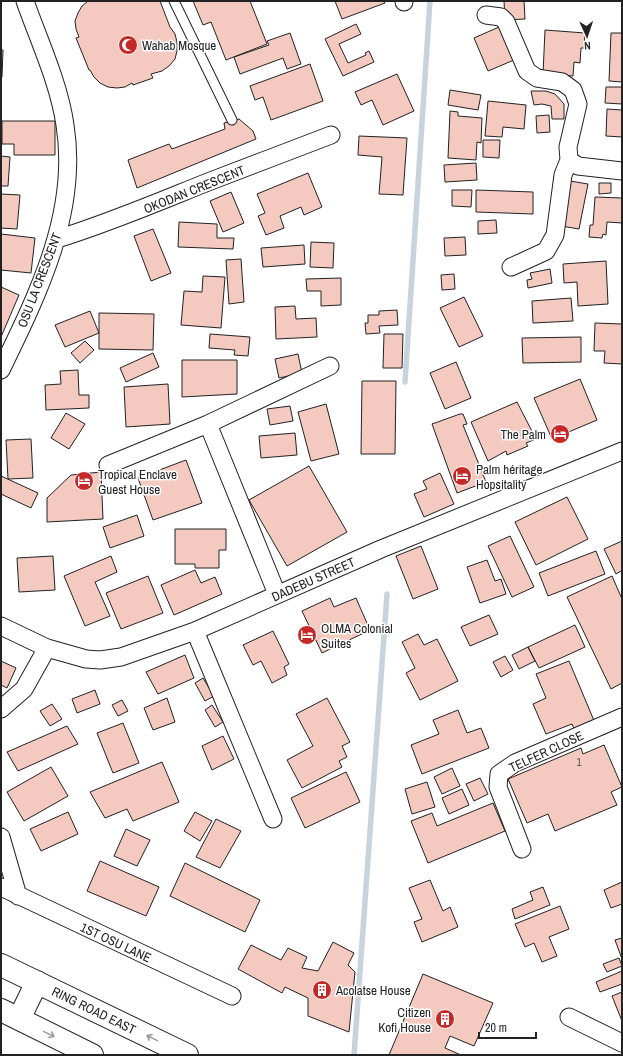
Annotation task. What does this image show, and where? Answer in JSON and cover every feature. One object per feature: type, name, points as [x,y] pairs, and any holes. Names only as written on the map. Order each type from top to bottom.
[{"type":"main road","name":"RING ROAD EAST","points":[[1,965],[187,1055]]},
{"type":"main road","points":[[38,982],[10,1015],[92,1055]]},
{"type":"street","name":"OSU LA CRESCENT","points":[[1,370],[31,309],[57,239],[65,199],[69,161],[65,125],[58,92],[25,1]]},
{"type":"street","points":[[486,15],[501,17],[506,22],[527,71],[537,78],[562,82],[573,90],[578,104],[568,148],[569,160],[563,175],[555,235],[552,243],[546,251],[511,267]]},
{"type":"street","name":"OKODAN CRESCENT","points":[[57,239],[96,227],[139,211],[209,182],[331,136]]},
{"type":"street","points":[[569,160],[578,166],[622,171]]},
{"type":"street","points":[[108,465],[208,424],[330,366]]},
{"type":"street","points":[[208,424],[278,594]]},
{"type":"street","name":"DADEBU STREET","points":[[1,626],[47,648],[86,659],[100,660],[120,657],[196,630],[381,549],[622,451]]},
{"type":"street","points":[[196,630],[273,819]]},
{"type":"street","points":[[1,709],[24,689],[47,648]]},
{"type":"street","name":"TELFER CLOSE","points":[[522,850],[498,787],[499,774],[515,763],[622,717]]},
{"type":"street","points":[[1,837],[18,896]]},
{"type":"street","name":"1ST OSU LANE","points":[[1,887],[232,996]]},
{"type":"street","points":[[569,1017],[622,1043]]},
{"type":"lane","points":[[174,1],[232,120]]},
{"type":"building","name":"Wahab Mosque","points":[[88,1],[160,1],[170,27],[175,34],[177,51],[175,59],[162,71],[151,74],[153,78],[133,85],[132,83],[125,87],[117,88],[108,87],[100,83],[89,70],[76,38],[79,37],[75,21],[82,6]]},
{"type":"building","points":[[193,1],[250,1],[267,44],[226,60],[211,22],[203,25]]},
{"type":"building","points":[[335,1],[384,1],[385,3],[342,19]]},
{"type":"building","points":[[504,1],[524,1],[525,19],[505,20]]},
{"type":"building","points":[[356,24],[361,34],[339,44],[348,63],[366,55],[365,53],[369,51],[374,62],[343,76],[325,39]]},
{"type":"building","points":[[499,27],[514,60],[488,71],[474,38]]},
{"type":"building","points":[[545,30],[585,33],[584,48],[581,48],[580,63],[574,62],[573,76],[543,74]]},
{"type":"building","points":[[290,33],[301,64],[287,69],[283,58],[240,74],[234,57],[269,45],[267,41]]},
{"type":"building","points":[[611,33],[622,33],[622,82],[609,81]]},
{"type":"building","points":[[1,50],[3,50],[2,77],[1,76]]},
{"type":"building","points":[[310,64],[323,101],[271,120],[263,97],[255,100],[250,86]]},
{"type":"building","points":[[397,74],[414,111],[383,125],[372,100],[361,105],[355,92]]},
{"type":"building","points":[[606,87],[622,87],[622,104],[605,103]]},
{"type":"building","points":[[450,90],[481,95],[478,110],[448,105]]},
{"type":"building","points":[[531,91],[546,91],[555,94],[564,104],[564,119],[552,119],[551,106],[542,104],[534,105]]},
{"type":"building","points":[[488,101],[526,105],[524,129],[503,127],[502,137],[485,136]]},
{"type":"building","points":[[607,109],[622,110],[622,137],[606,136]]},
{"type":"building","points":[[450,111],[458,112],[458,116],[482,118],[481,143],[477,142],[476,160],[448,158]]},
{"type":"building","points":[[549,115],[550,132],[537,133],[536,116]]},
{"type":"building","points":[[239,119],[253,131],[256,139],[137,188],[128,160],[169,144],[172,149],[225,129],[224,123]]},
{"type":"building","points":[[2,121],[55,121],[55,155],[14,155],[14,144],[2,144]]},
{"type":"building","points":[[359,136],[407,138],[403,195],[379,194],[382,157],[358,155]]},
{"type":"building","points":[[483,140],[500,140],[499,158],[483,157]]},
{"type":"building","points":[[1,156],[10,157],[8,186],[1,186]]},
{"type":"building","points":[[476,163],[477,180],[445,182],[444,165]]},
{"type":"building","points":[[308,173],[322,207],[304,215],[301,207],[280,216],[284,228],[266,235],[258,216],[265,213],[257,194]]},
{"type":"building","points":[[570,181],[588,184],[579,229],[561,226]]},
{"type":"building","points":[[599,183],[611,183],[611,193],[599,194]]},
{"type":"building","points":[[452,190],[472,190],[471,207],[452,206]]},
{"type":"building","points":[[476,190],[533,192],[533,214],[476,212]]},
{"type":"building","points":[[231,192],[244,223],[223,232],[210,201]]},
{"type":"building","points":[[1,194],[20,195],[17,229],[1,228]]},
{"type":"building","points":[[595,197],[622,198],[622,223],[607,222],[606,235],[603,234],[602,238],[589,237],[590,225],[593,225]]},
{"type":"building","points":[[496,220],[497,233],[478,234],[478,221]]},
{"type":"building","points":[[179,222],[217,224],[217,238],[234,238],[233,249],[178,247]]},
{"type":"building","points":[[153,229],[171,273],[151,281],[134,236]]},
{"type":"building","points":[[1,234],[35,238],[31,273],[1,270]]},
{"type":"building","points":[[465,237],[466,255],[445,256],[444,238]]},
{"type":"building","points":[[311,242],[334,243],[333,268],[310,267]]},
{"type":"building","points":[[304,245],[305,264],[263,267],[261,248]]},
{"type":"building","points":[[241,259],[244,302],[229,304],[226,260]]},
{"type":"building","points":[[606,261],[608,304],[578,306],[577,282],[564,283],[563,264]]},
{"type":"building","points":[[550,269],[552,283],[528,288],[527,280],[532,279],[530,273]]},
{"type":"building","points":[[454,274],[455,289],[442,290],[441,275]]},
{"type":"building","points":[[203,276],[225,277],[221,328],[181,325],[184,291],[202,292]]},
{"type":"building","points":[[341,278],[341,305],[321,306],[321,291],[307,291],[306,279]]},
{"type":"building","points":[[1,287],[19,295],[1,337]]},
{"type":"building","points":[[464,297],[483,336],[459,347],[440,308]]},
{"type":"building","points":[[571,298],[573,321],[533,323],[532,301]]},
{"type":"building","points":[[295,306],[296,319],[316,318],[317,337],[276,339],[275,307]]},
{"type":"building","points":[[397,310],[398,325],[379,326],[380,333],[366,334],[365,323],[368,323],[368,315],[379,315],[379,311]]},
{"type":"building","points":[[90,311],[99,333],[65,347],[55,325]]},
{"type":"building","points":[[99,313],[154,314],[153,350],[99,349]]},
{"type":"building","points":[[595,323],[622,324],[622,364],[604,363],[605,351],[594,351]]},
{"type":"building","points":[[210,334],[250,337],[248,356],[234,355],[235,350],[209,348]]},
{"type":"building","points":[[384,334],[403,334],[402,368],[383,368]]},
{"type":"building","points":[[581,337],[581,362],[523,363],[522,338]]},
{"type":"building","points":[[85,341],[94,350],[80,363],[71,353]]},
{"type":"building","points":[[153,353],[159,367],[126,382],[120,368]]},
{"type":"building","points":[[298,354],[302,373],[279,378],[275,359]]},
{"type":"building","points":[[182,360],[237,360],[237,394],[182,397]]},
{"type":"building","points":[[456,362],[471,398],[445,409],[430,373]]},
{"type":"building","points":[[78,370],[79,395],[89,395],[89,408],[46,410],[45,385],[61,384],[60,371]]},
{"type":"building","points":[[580,379],[597,420],[552,439],[534,398]]},
{"type":"building","points":[[362,381],[396,381],[395,454],[361,454]]},
{"type":"building","points":[[168,384],[170,424],[126,427],[124,387]]},
{"type":"building","points":[[517,402],[536,439],[526,443],[528,446],[507,455],[506,451],[488,461],[471,422]]},
{"type":"building","points":[[326,404],[339,454],[311,461],[298,412]]},
{"type":"building","points":[[290,406],[293,421],[270,425],[267,409]]},
{"type":"building","points":[[66,413],[85,424],[69,449],[51,438]]},
{"type":"building","points":[[463,414],[467,424],[463,425],[486,482],[457,493],[432,424]]},
{"type":"building","points":[[295,433],[297,455],[261,458],[259,436]]},
{"type":"building","points":[[31,439],[33,478],[8,479],[6,440]]},
{"type":"building","points":[[186,460],[202,503],[153,520],[138,478]]},
{"type":"building","points":[[309,466],[347,532],[287,566],[249,500]]},
{"type":"building","points":[[101,472],[103,519],[47,522],[47,498],[71,475]]},
{"type":"building","points":[[440,473],[454,504],[424,517],[414,494],[427,489],[423,481]]},
{"type":"building","points":[[1,476],[38,493],[31,508],[1,494]]},
{"type":"building","points":[[567,497],[588,539],[536,565],[515,522]]},
{"type":"building","points":[[137,515],[144,536],[110,548],[103,527]]},
{"type":"building","points":[[175,529],[226,529],[226,550],[219,550],[219,568],[195,568],[195,564],[175,564]]},
{"type":"building","points":[[510,536],[534,587],[512,597],[488,546]]},
{"type":"building","points":[[622,541],[622,572],[621,571],[616,574],[604,549]]},
{"type":"building","points":[[421,546],[438,589],[413,599],[396,556]]},
{"type":"building","points":[[596,551],[605,574],[548,596],[539,573]]},
{"type":"building","points":[[53,556],[55,590],[19,592],[17,558]]},
{"type":"building","points":[[111,556],[117,572],[95,582],[110,616],[85,626],[64,576]]},
{"type":"building","points":[[487,560],[495,581],[501,579],[506,594],[480,603],[467,567]]},
{"type":"building","points":[[195,570],[201,583],[215,577],[222,594],[174,615],[161,585]]},
{"type":"building","points":[[148,576],[163,613],[121,629],[106,593]]},
{"type":"building","points":[[612,576],[622,599],[622,683],[611,689],[567,597]]},
{"type":"building","points":[[330,598],[334,607],[356,598],[370,630],[322,653],[302,611]]},
{"type":"building","points":[[489,615],[498,634],[470,646],[461,627]]},
{"type":"building","points":[[575,625],[585,647],[539,668],[528,647]]},
{"type":"building","points":[[273,631],[289,664],[284,667],[287,675],[272,683],[261,661],[253,665],[243,645]]},
{"type":"building","points":[[418,634],[424,645],[437,639],[458,681],[420,700],[406,673],[415,668],[402,642]]},
{"type":"building","points":[[528,647],[535,661],[519,669],[512,655]]},
{"type":"building","points":[[185,655],[194,678],[158,694],[146,672]]},
{"type":"building","points":[[505,656],[513,670],[501,677],[493,662]]},
{"type":"building","points":[[1,661],[16,668],[7,688],[1,685]]},
{"type":"building","points":[[569,661],[595,723],[575,731],[572,724],[546,734],[533,704],[546,698],[536,674]]},
{"type":"building","points":[[203,678],[214,696],[205,701],[195,683]]},
{"type":"building","points":[[95,690],[100,704],[77,713],[72,699]]},
{"type":"building","points":[[167,698],[175,722],[153,730],[144,708]]},
{"type":"building","points":[[327,698],[350,742],[342,746],[347,757],[339,761],[342,767],[302,788],[287,760],[313,746],[296,714]]},
{"type":"building","points":[[122,700],[128,711],[118,716],[112,705]]},
{"type":"building","points":[[52,704],[62,719],[50,726],[40,711]]},
{"type":"building","points":[[212,705],[223,722],[215,727],[205,710]]},
{"type":"building","points":[[458,710],[467,733],[481,728],[489,748],[422,774],[411,745],[439,734],[433,720]]},
{"type":"building","points":[[123,723],[139,763],[113,773],[97,733]]},
{"type":"building","points":[[67,726],[78,744],[18,771],[7,752]]},
{"type":"building","points":[[223,736],[234,759],[212,770],[202,746]]},
{"type":"building","points":[[604,745],[622,787],[611,792],[617,805],[555,831],[548,814],[527,823],[508,779],[581,748],[583,754]]},
{"type":"building","points":[[162,762],[179,802],[133,821],[127,809],[105,818],[90,792]]},
{"type":"building","points":[[51,767],[68,796],[24,821],[7,792]]},
{"type":"building","points":[[452,768],[460,786],[442,794],[434,777]]},
{"type":"building","points":[[346,772],[360,802],[305,828],[291,798]]},
{"type":"building","points":[[480,778],[488,794],[474,801],[466,784]]},
{"type":"building","points":[[427,782],[435,807],[412,814],[405,789]]},
{"type":"building","points":[[462,789],[469,805],[449,814],[442,798]]},
{"type":"building","points":[[493,803],[505,831],[428,863],[411,821],[432,813],[437,826]]},
{"type":"building","points":[[68,812],[78,834],[41,851],[30,829]]},
{"type":"building","points":[[195,812],[212,821],[200,841],[184,831]]},
{"type":"building","points":[[216,819],[241,831],[220,868],[196,857]]},
{"type":"building","points":[[126,829],[150,840],[137,866],[114,856]]},
{"type":"building","points":[[100,861],[159,887],[146,916],[87,891]]},
{"type":"building","points":[[185,863],[260,900],[245,932],[170,896]]},
{"type":"building","points":[[430,880],[443,911],[450,907],[458,927],[422,942],[414,922],[422,919],[409,888]]},
{"type":"building","points":[[622,882],[622,904],[611,908],[604,890]]},
{"type":"building","points":[[543,887],[550,905],[515,919],[512,909],[533,900],[530,892]]},
{"type":"building","points":[[560,906],[569,929],[549,937],[557,956],[542,962],[534,943],[525,947],[515,924]]},
{"type":"building","points":[[622,938],[622,959],[615,940]]},
{"type":"building","name":"Acolatse House","points":[[333,942],[354,953],[348,965],[355,972],[349,1032],[308,1016],[308,998],[285,987],[282,993],[238,969],[251,945],[281,960],[288,948],[307,957],[302,968],[318,971]]},
{"type":"building","points":[[619,958],[622,966],[607,972],[603,964]]},
{"type":"building","points":[[622,971],[622,984],[600,992],[596,982]]},
{"type":"building","name":"Citizen Kofi House","points":[[423,974],[493,1003],[474,1046],[450,1036],[445,1048],[461,1055],[389,1055]]},
{"type":"building","points":[[622,992],[622,1021],[612,996]]},
{"type":"waterway","points":[[405,382],[430,1]]},
{"type":"waterway","points":[[354,1055],[387,594]]},
{"type":"place","name":"Wahab Mosque","points":[[128,45]]},
{"type":"place","name":"The Palm","points":[[560,434]]},
{"type":"place","name":"Palm héritage Hopsitality","points":[[462,476]]},
{"type":"place","name":"Tropical Enclave Guest House","points":[[84,481]]},
{"type":"place","name":"OLMA Colonial Suites","points":[[307,635]]},
{"type":"place","name":"Acolatse House","points":[[322,990]]},
{"type":"place","name":"Citizen Kofi House","points":[[445,1019]]}]
